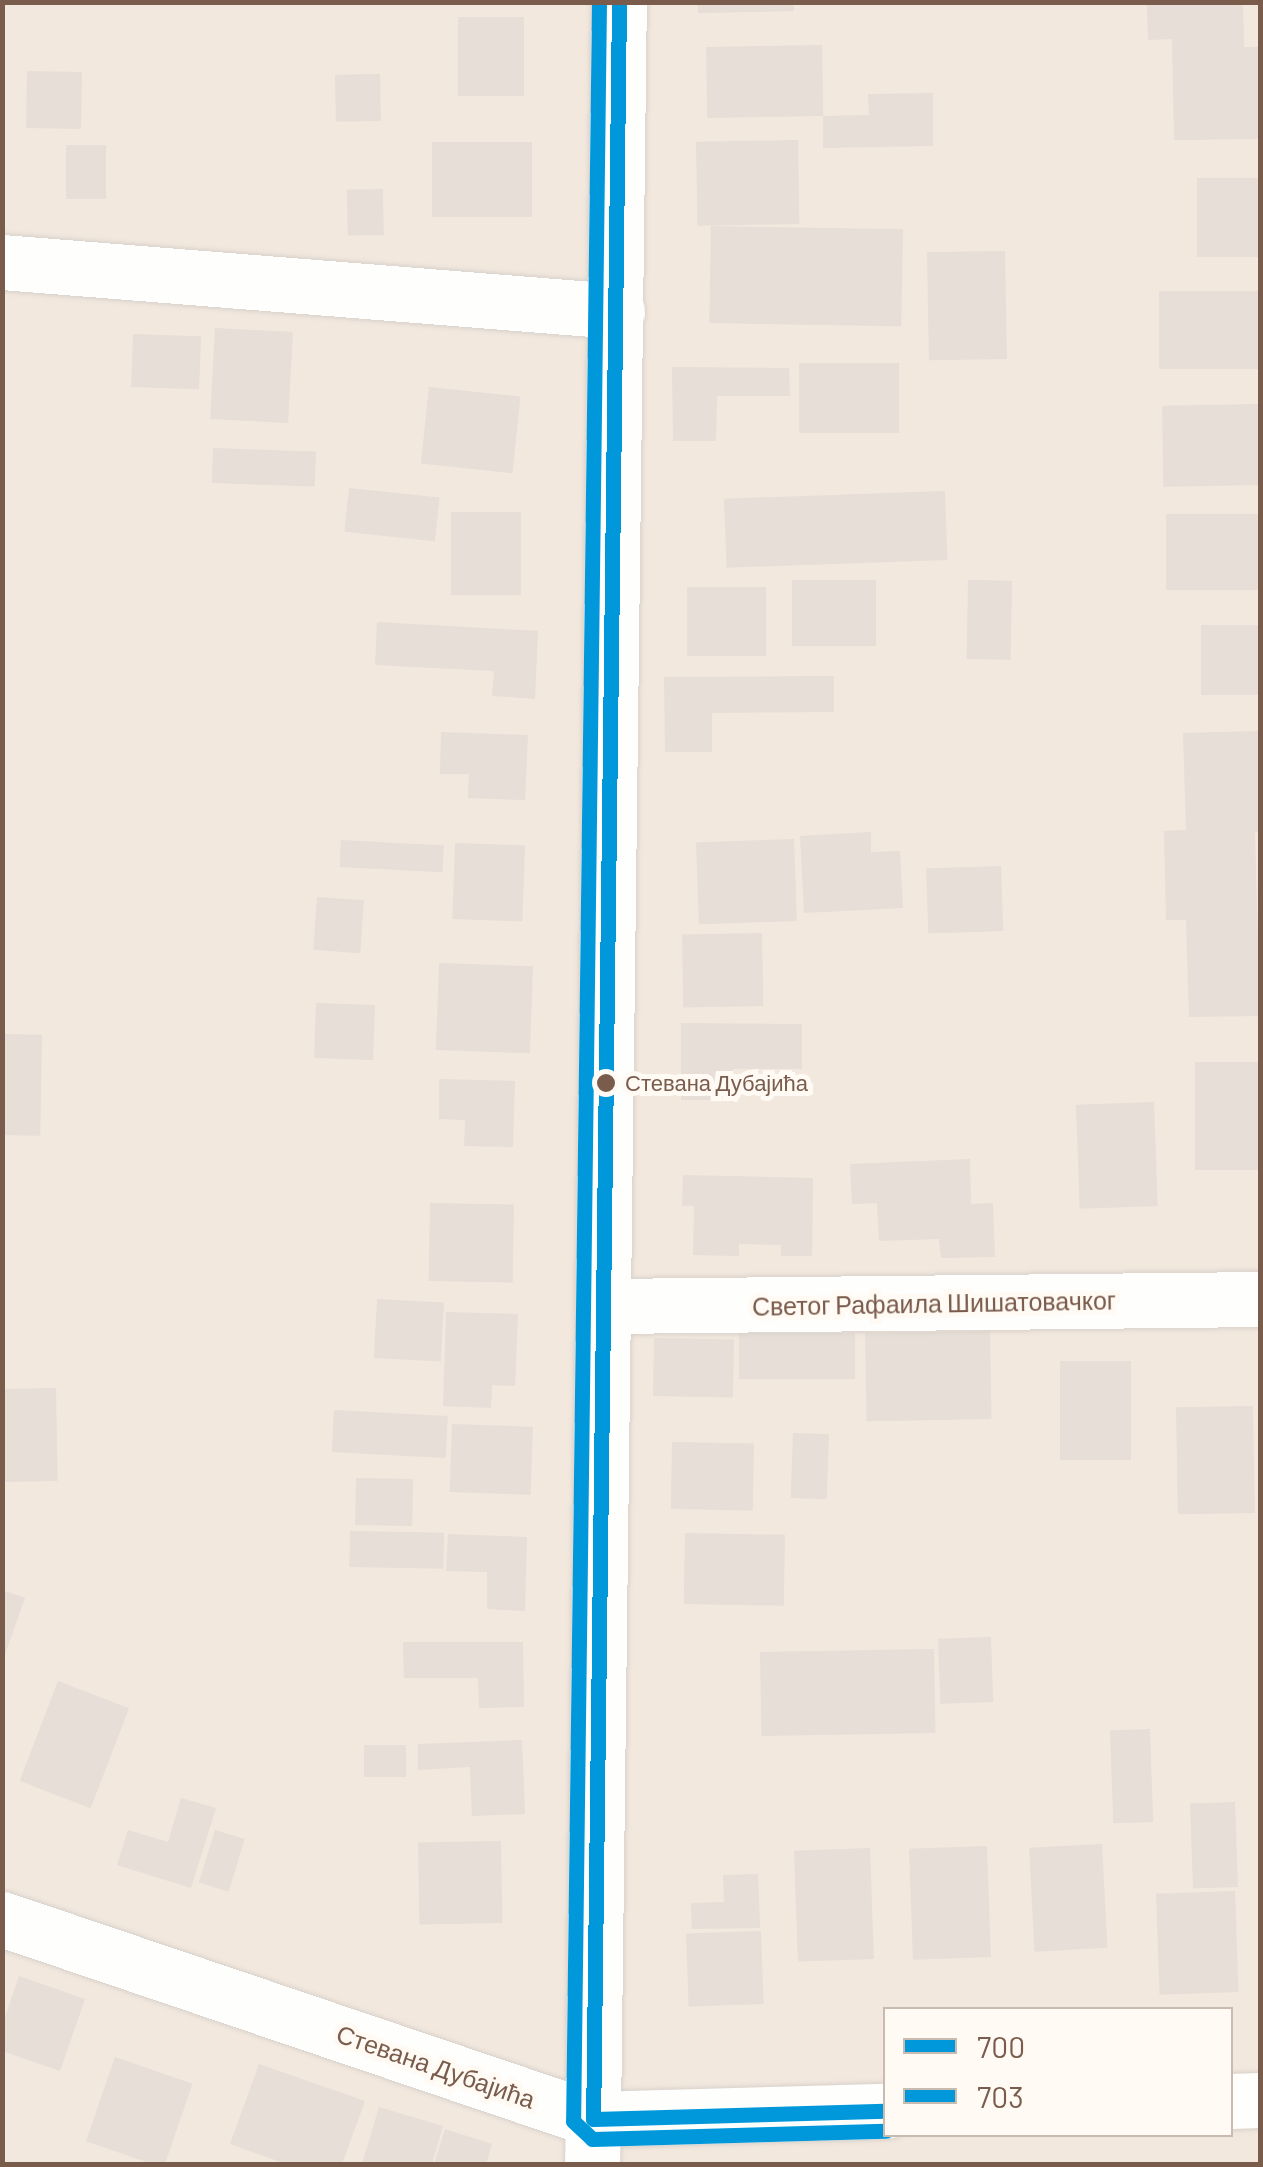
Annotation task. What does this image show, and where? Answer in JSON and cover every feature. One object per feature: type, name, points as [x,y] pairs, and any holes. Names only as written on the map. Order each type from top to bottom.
[{"type":"street","points":[[593,2142],[619,2]]},
{"type":"street","points":[[2,262],[617,312]]},
{"type":"street","name":"Светог Рафаила Шишатовачког","points":[[606,1306],[1260,1299]]},
{"type":"street","name":"Стевана Дубајића","points":[[2,1918],[593,2142],[883,2111]]},
{"type":"street","points":[[1233,2100],[1260,2100]]},
{"type":"shaded area","points":[[3,3],[1260,3],[1260,2164],[3,2164]]},
{"type":"building","points":[[697,2],[794,2],[794,11],[698,13]]},
{"type":"building","points":[[1147,2],[1243,2],[1244,47],[1260,47],[1260,139],[1174,140],[1172,39],[1148,40]]},
{"type":"building","points":[[458,17],[524,17],[524,96],[458,96]]},
{"type":"building","points":[[822,45],[823,116],[707,118],[706,47]]},
{"type":"building","points":[[27,71],[82,72],[81,129],[26,128]]},
{"type":"building","points":[[380,74],[381,121],[336,122],[335,75]]},
{"type":"building","points":[[933,93],[933,146],[823,148],[823,116],[869,115],[868,94]]},
{"type":"building","points":[[798,140],[799,224],[697,226],[696,142]]},
{"type":"building","points":[[432,142],[532,142],[532,217],[432,217]]},
{"type":"building","points":[[66,145],[106,145],[106,199],[66,199]]},
{"type":"building","points":[[1197,178],[1260,178],[1260,257],[1197,257]]},
{"type":"building","points":[[383,189],[384,235],[348,236],[347,190]]},
{"type":"building","points":[[711,226],[903,229],[901,326],[709,323]]},
{"type":"building","points":[[1005,251],[1007,359],[929,360],[927,252]]},
{"type":"building","points":[[1159,291],[1260,291],[1260,369],[1159,369]]},
{"type":"building","points":[[215,328],[293,332],[288,423],[210,419]]},
{"type":"building","points":[[133,334],[201,336],[199,389],[131,387]]},
{"type":"building","points":[[799,363],[899,363],[899,433],[799,433]]},
{"type":"building","points":[[672,367],[789,368],[790,396],[717,396],[716,441],[673,441]]},
{"type":"building","points":[[429,387],[520,397],[512,473],[421,464]]},
{"type":"building","points":[[1259,404],[1260,485],[1163,487],[1162,406]]},
{"type":"building","points":[[213,448],[316,452],[315,487],[212,483]]},
{"type":"building","points":[[349,488],[440,498],[435,541],[344,532]]},
{"type":"building","points":[[945,491],[947,560],[727,568],[724,499]]},
{"type":"building","points":[[451,512],[521,512],[521,595],[451,595]]},
{"type":"building","points":[[1166,514],[1260,514],[1260,590],[1166,590]]},
{"type":"building","points":[[792,580],[876,580],[876,646],[792,646]]},
{"type":"building","points":[[968,580],[1012,581],[1011,660],[967,659]]},
{"type":"building","points":[[687,587],[766,587],[766,656],[687,656]]},
{"type":"building","points":[[377,622],[538,631],[535,699],[492,696],[494,671],[375,665]]},
{"type":"building","points":[[1201,625],[1260,625],[1260,695],[1201,695]]},
{"type":"building","points":[[834,676],[834,712],[712,713],[712,752],[665,752],[664,677]]},
{"type":"building","points":[[1260,731],[1260,832],[1255,832],[1260,1016],[1189,1017],[1186,920],[1166,920],[1164,831],[1186,830],[1183,733]]},
{"type":"building","points":[[441,732],[528,735],[525,800],[468,798],[469,774],[440,774]]},
{"type":"building","points":[[871,832],[871,852],[900,851],[903,908],[804,913],[800,836]]},
{"type":"building","points":[[794,839],[797,921],[699,924],[696,842]]},
{"type":"building","points":[[341,840],[444,845],[442,872],[340,867]]},
{"type":"building","points":[[455,843],[525,845],[522,921],[452,919]]},
{"type":"building","points":[[1001,866],[1003,931],[928,934],[926,869]]},
{"type":"building","points":[[317,897],[364,900],[360,953],[313,950]]},
{"type":"building","points":[[762,933],[763,1006],[683,1007],[682,934]]},
{"type":"building","points":[[439,963],[533,966],[530,1053],[436,1050]]},
{"type":"building","points":[[316,1003],[375,1005],[373,1060],[314,1058]]},
{"type":"building","points":[[681,1023],[802,1024],[802,1069],[733,1069],[733,1100],[681,1100]]},
{"type":"building","points":[[2,1034],[42,1035],[40,1136],[2,1135]]},
{"type":"building","points":[[1195,1062],[1260,1062],[1260,1170],[1195,1170]]},
{"type":"building","points":[[439,1079],[515,1081],[513,1147],[464,1146],[465,1120],[439,1119]]},
{"type":"building","points":[[1154,1102],[1158,1206],[1080,1209],[1076,1105]]},
{"type":"building","points":[[970,1159],[971,1204],[993,1203],[995,1257],[941,1258],[939,1239],[879,1241],[877,1203],[852,1204],[850,1164]]},
{"type":"building","points":[[683,1175],[813,1178],[812,1256],[781,1256],[781,1245],[739,1244],[739,1256],[693,1255],[694,1206],[682,1206]]},
{"type":"building","points":[[430,1203],[514,1204],[513,1282],[429,1281]]},
{"type":"building","points":[[377,1299],[444,1303],[441,1361],[374,1358]]},
{"type":"building","points":[[446,1312],[518,1314],[515,1386],[492,1385],[491,1408],[443,1406]]},
{"type":"building","points":[[990,1331],[992,1419],[867,1421],[865,1333]]},
{"type":"building","points":[[739,1333],[855,1333],[855,1379],[739,1379]]},
{"type":"building","points":[[654,1338],[734,1339],[733,1397],[653,1396]]},
{"type":"building","points":[[1060,1361],[1131,1361],[1131,1460],[1060,1460]]},
{"type":"building","points":[[56,1388],[58,1481],[4,1482],[2,1389]]},
{"type":"building","points":[[1253,1406],[1255,1513],[1178,1514],[1176,1407]]},
{"type":"building","points":[[334,1410],[448,1416],[446,1458],[332,1452]]},
{"type":"building","points":[[452,1424],[533,1427],[531,1495],[450,1492]]},
{"type":"building","points":[[793,1433],[829,1434],[827,1499],[791,1498]]},
{"type":"building","points":[[672,1442],[754,1443],[753,1510],[671,1509]]},
{"type":"building","points":[[356,1478],[413,1479],[412,1526],[355,1525]]},
{"type":"building","points":[[350,1531],[444,1533],[443,1569],[349,1567]]},
{"type":"building","points":[[685,1533],[785,1535],[784,1606],[684,1604]]},
{"type":"building","points":[[448,1534],[527,1537],[525,1611],[487,1609],[487,1572],[446,1571]]},
{"type":"building","points":[[2,1590],[25,1598],[3,1660],[2,1660]]},
{"type":"building","points":[[991,1637],[993,1702],[940,1704],[938,1639]]},
{"type":"building","points":[[403,1642],[523,1642],[524,1707],[479,1708],[478,1678],[404,1678]]},
{"type":"building","points":[[934,1649],[935,1733],[761,1736],[760,1652]]},
{"type":"building","points":[[58,1681],[129,1708],[91,1808],[20,1781]]},
{"type":"building","points":[[1150,1729],[1153,1822],[1113,1823],[1110,1730]]},
{"type":"building","points":[[522,1740],[525,1814],[472,1816],[470,1767],[418,1770],[418,1744]]},
{"type":"building","points":[[364,1745],[406,1745],[406,1777],[364,1777]]},
{"type":"building","points":[[181,1798],[216,1808],[191,1888],[117,1865],[128,1830],[168,1842]]},
{"type":"building","points":[[1235,1802],[1238,1887],[1193,1889],[1190,1804]]},
{"type":"building","points":[[215,1830],[245,1839],[229,1892],[199,1883]]},
{"type":"building","points":[[501,1841],[502,1923],[419,1924],[418,1842]]},
{"type":"building","points":[[1102,1844],[1107,1948],[1035,1952],[1029,1848]]},
{"type":"building","points":[[987,1846],[991,1957],[913,1960],[909,1849]]},
{"type":"building","points":[[870,1848],[874,1959],[798,1962],[794,1851]]},
{"type":"building","points":[[758,1874],[760,1928],[692,1929],[691,1903],[724,1902],[723,1875]]},
{"type":"building","points":[[1235,1891],[1239,1992],[1160,1995],[1156,1894]]},
{"type":"building","points":[[761,1931],[764,2004],[689,2007],[686,1934]]},
{"type":"building","points":[[19,1976],[85,1999],[60,2071],[2,2051],[2,2026]]},
{"type":"building","points":[[115,2057],[193,2084],[165,2164],[152,2164],[86,2141]]},
{"type":"building","points":[[259,2064],[365,2101],[342,2164],[286,2164],[230,2144]]},
{"type":"building","points":[[379,2107],[443,2126],[432,2164],[362,2164]]},
{"type":"building","points":[[445,2129],[492,2144],[486,2164],[434,2164]]},
{"type":"transit line","name":"703","points":[[599,2],[573,2121],[592,2139],[883,2131]]},
{"type":"transit line","name":"700","points":[[619,2],[593,2119],[883,2111]]},
{"type":"place","name":"Стевана Дубајића","points":[[606,1083]]}]
